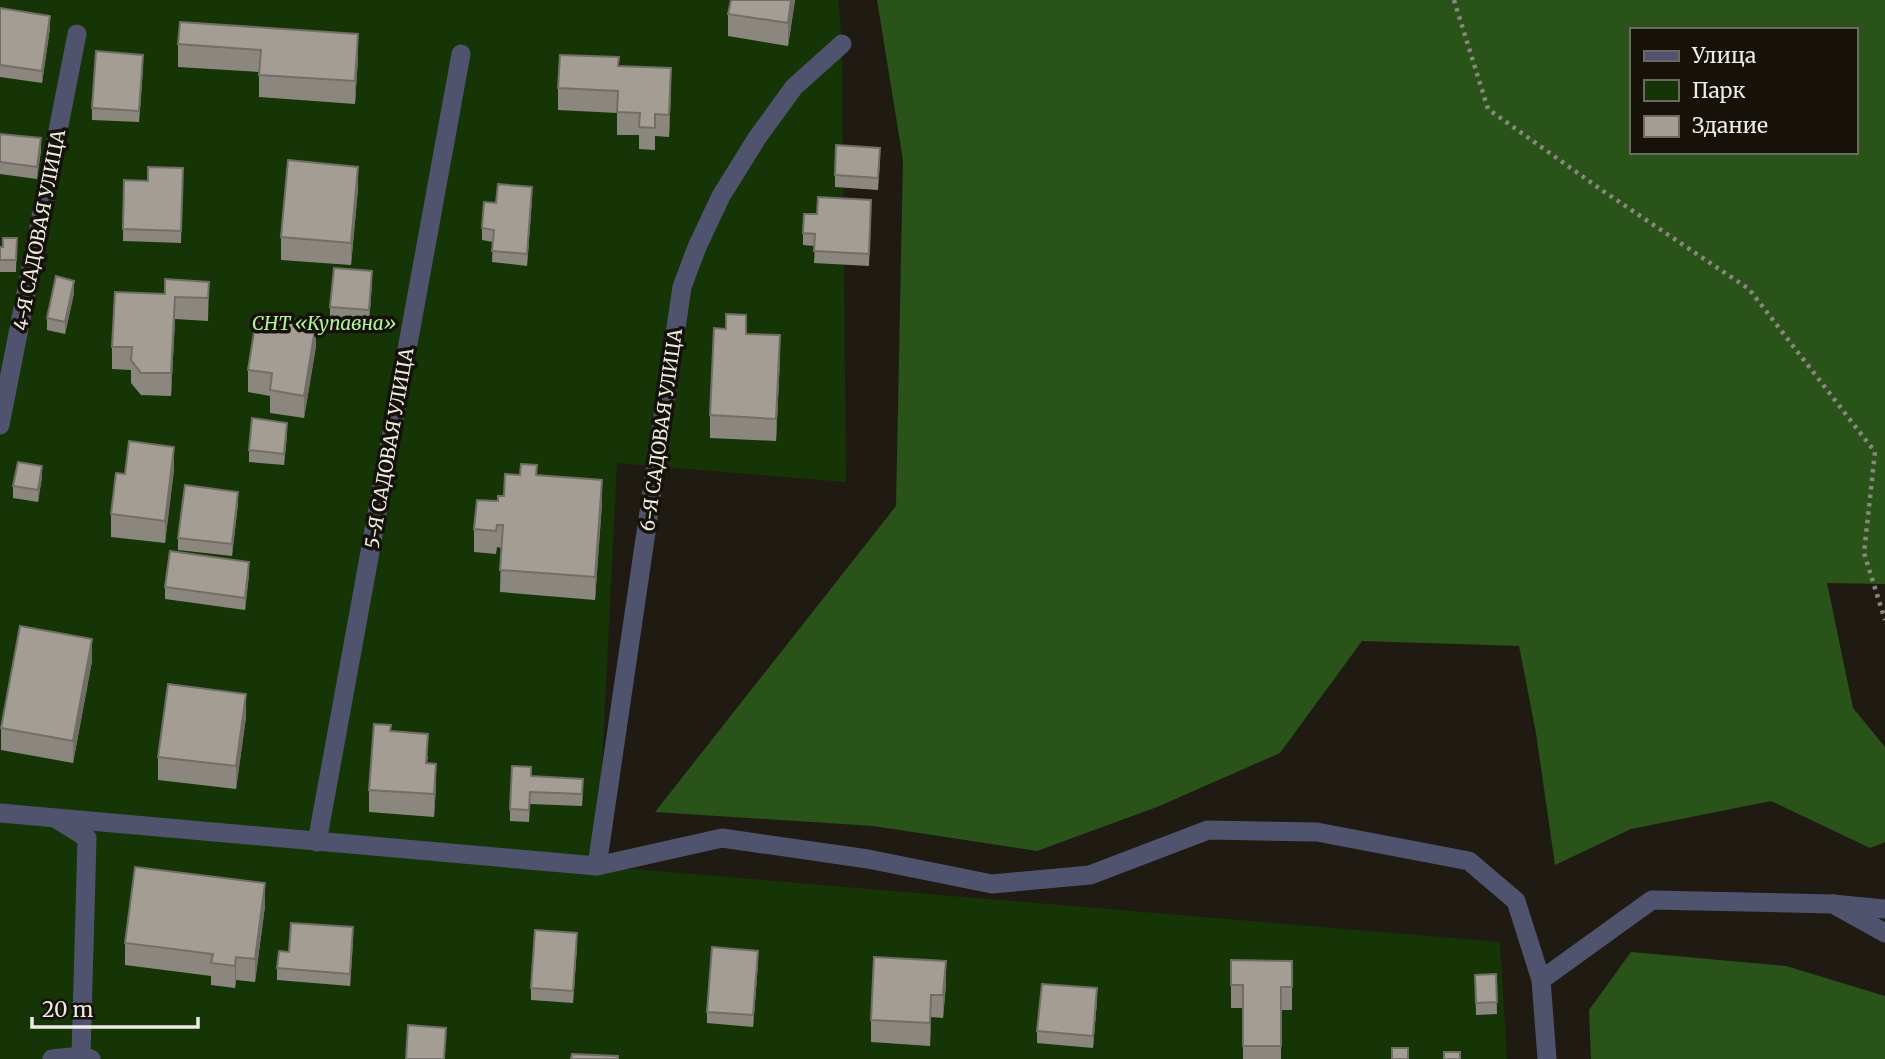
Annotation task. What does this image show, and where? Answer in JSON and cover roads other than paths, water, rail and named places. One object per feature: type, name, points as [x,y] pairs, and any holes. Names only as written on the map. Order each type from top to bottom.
[{"type":"street","name":"4-Я САДОВАЯ УЛИЦА","points":[[0,425],[77,34]]},
{"type":"street","name":"6-Я САДОВАЯ УЛИЦА","points":[[597,866],[682,288],[697,247],[721,196],[757,138],[794,87],[842,44]]},
{"type":"street","name":"5-Я САДОВАЯ УЛИЦА","points":[[317,842],[461,54]]},
{"type":"street","points":[[0,813],[597,866],[722,838],[868,859],[992,884],[1090,875],[1208,830],[1317,832],[1469,861],[1516,901],[1541,980],[1547,1059]]},
{"type":"street","points":[[52,1059],[86,1057],[87,838],[54,818]]},
{"type":"street","points":[[1541,980],[1652,900],[1833,904],[1885,909]]},
{"type":"street","points":[[1833,904],[1885,933]]},
{"type":"park label","name":"СНТ «Купавна»","points":[[324,323]]}]
